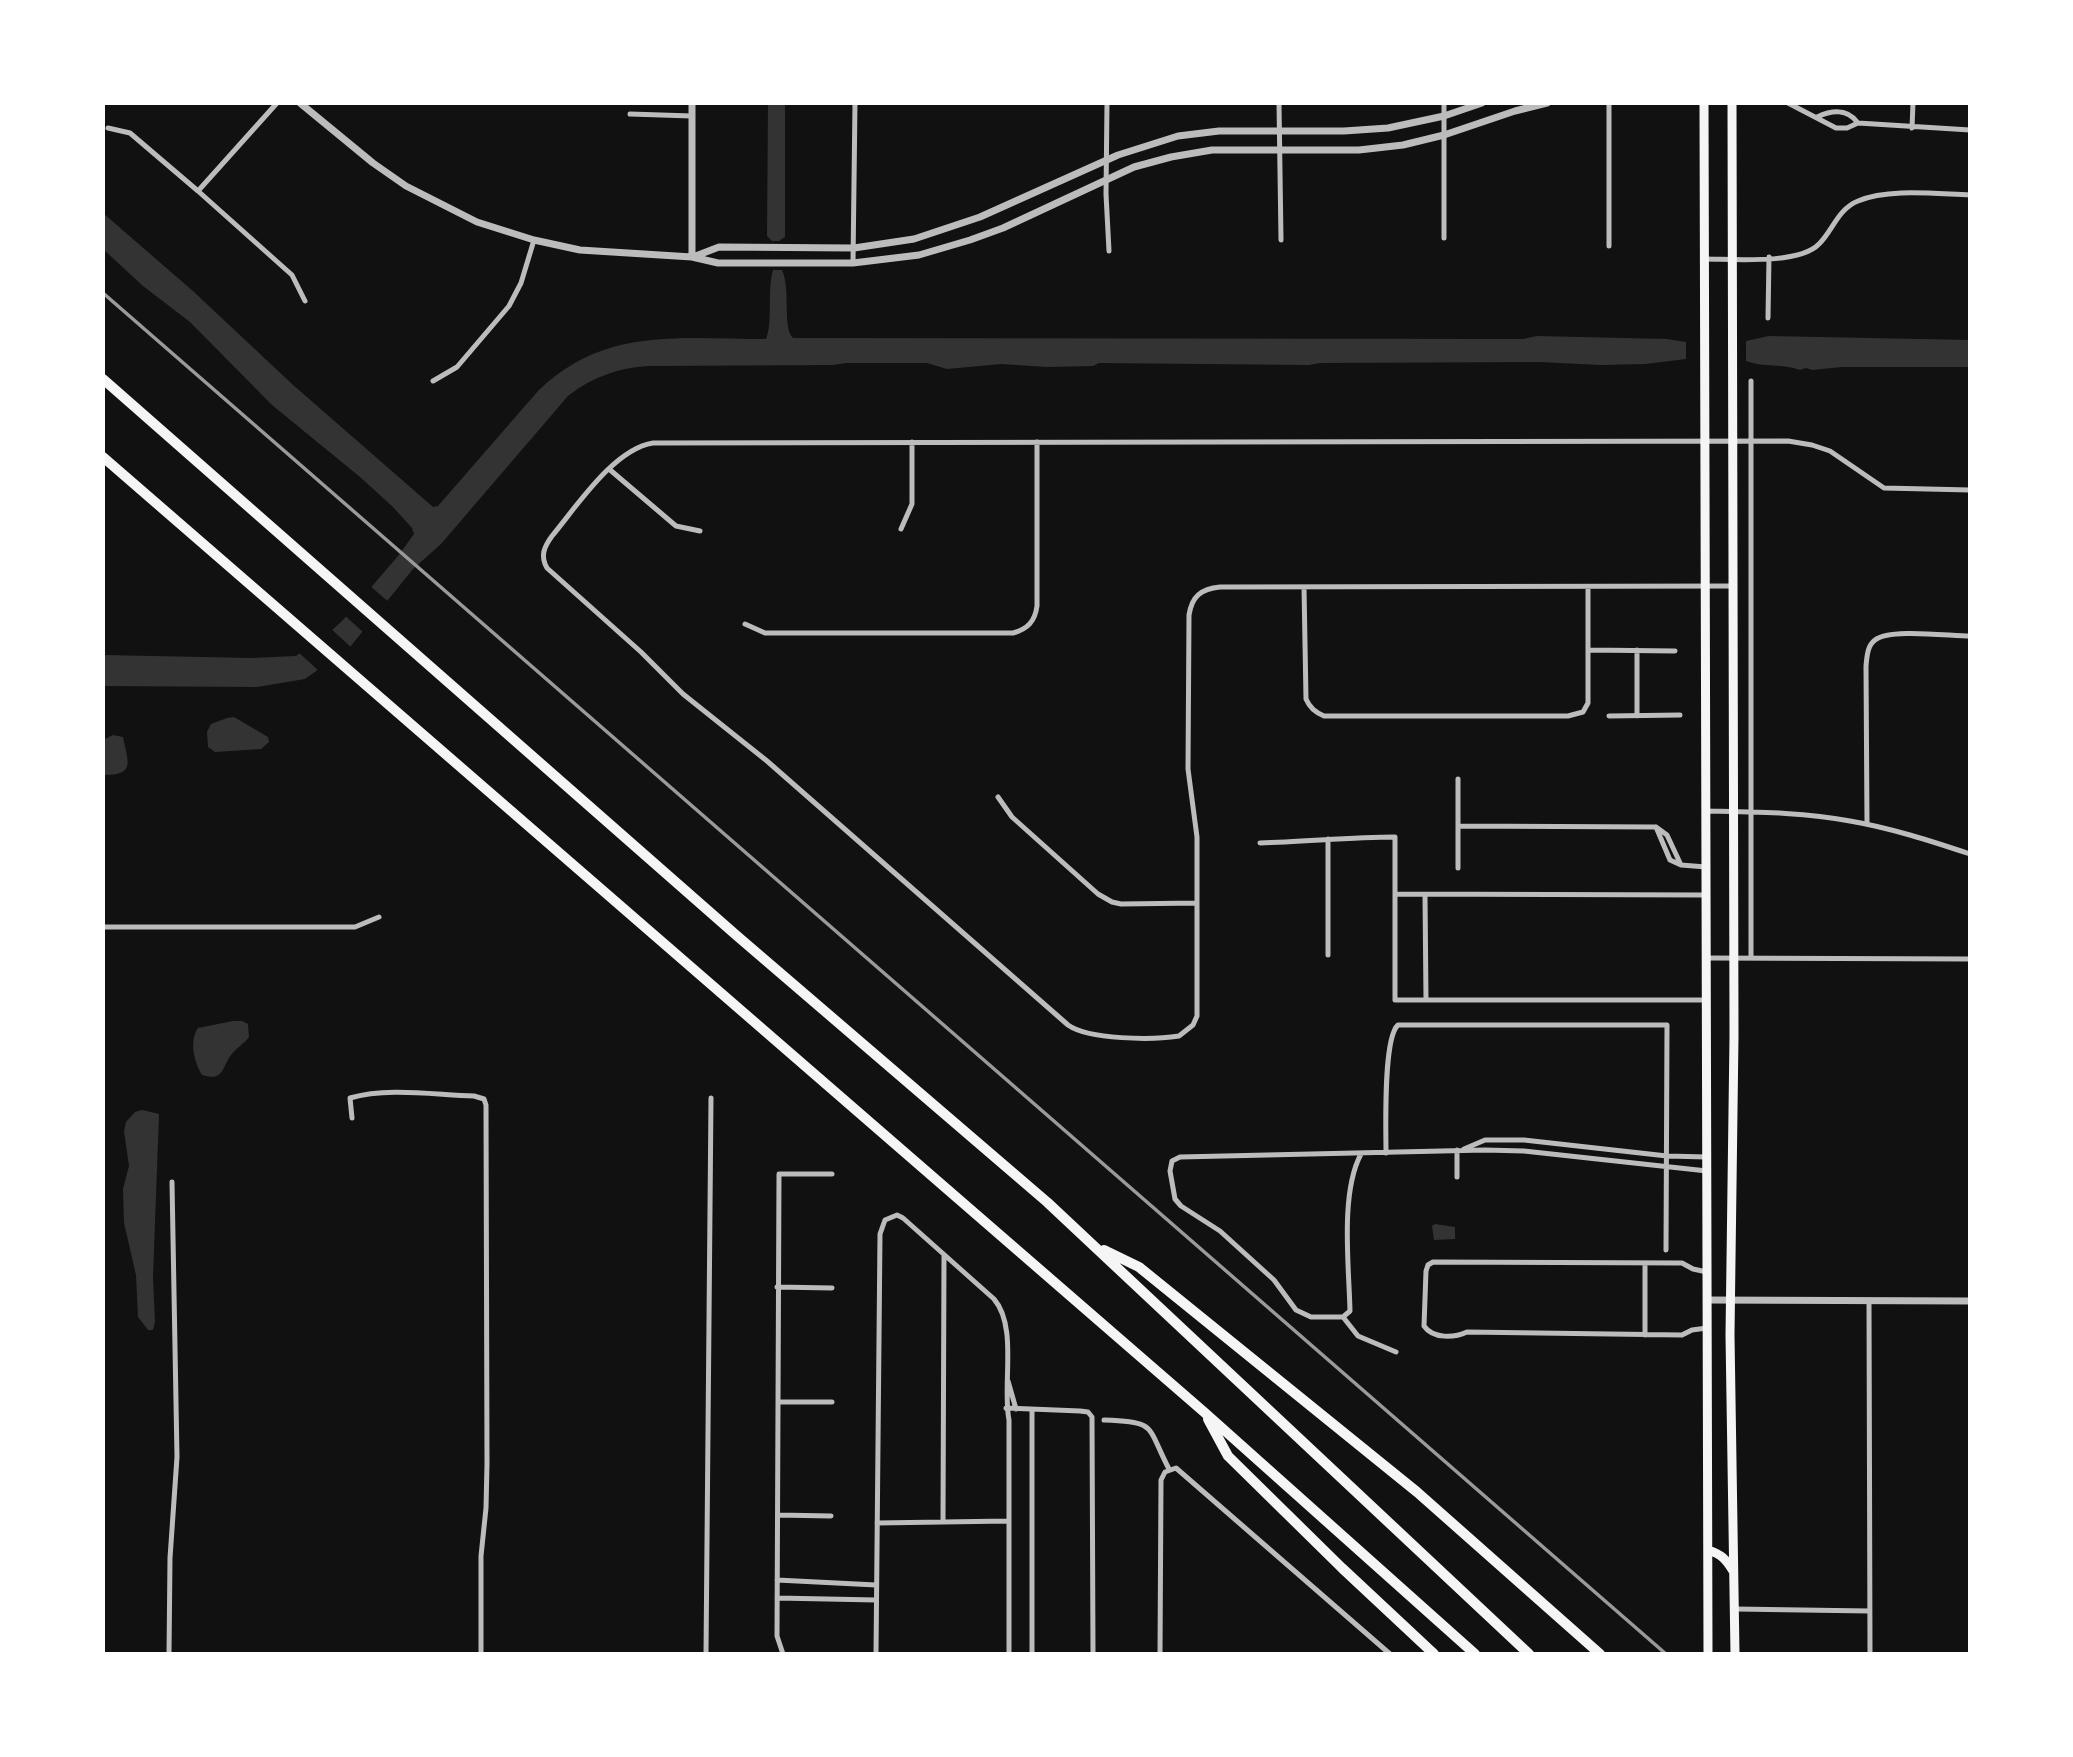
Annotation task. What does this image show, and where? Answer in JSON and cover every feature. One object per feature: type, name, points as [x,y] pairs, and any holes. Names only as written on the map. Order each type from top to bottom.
[{"type":"highway","points":[[103,379],[736,935],[1094,1245],[1529,1654]]},
{"type":"highway","points":[[103,457],[1204,1412],[1475,1654]]},
{"type":"highway","points":[[1094,1245],[1139,1267],[1336,1424],[1501,1564],[1600,1654]]},
{"type":"highway","points":[[1204,1412],[1228,1455],[1434,1654]]},
{"type":"main road","points":[[1704,103],[1709,1654]]},
{"type":"main road","points":[[1732,103],[1734,958],[1730,1300],[1735,1654]]},
{"type":"main road","points":[[1708,1550],[1727,1559],[1734,1572]]},
{"type":"street","points":[[198,191],[277,103]]},
{"type":"street","points":[[300,103],[373,163],[406,186],[477,222],[534,240],[587,251],[692,257],[718,263],[853,263],[919,255],[1003,228],[1134,167],[1171,157],[1212,150],[1359,150],[1403,145],[1547,103]]},
{"type":"street","points":[[692,103],[692,257]]},
{"type":"street","points":[[853,263],[855,103]]},
{"type":"street","points":[[1107,103],[1109,251]]},
{"type":"street","points":[[1279,103],[1281,240]]},
{"type":"street","points":[[1444,103],[1444,238]]},
{"type":"street","points":[[692,257],[719,247],[854,248],[901,242],[980,217],[1107,160],[1154,142],[1187,134],[1219,131],[1375,130],[1444,116],[1482,103]]},
{"type":"street","points":[[1609,103],[1609,246]]},
{"type":"street","points":[[1788,103],[1836,128],[1847,128],[1858,123],[1970,130]]},
{"type":"street","points":[[1912,128],[1913,103]]},
{"type":"street","points":[[1817,117],[1828,112],[1841,111],[1852,116],[1858,123]]},
{"type":"street","points":[[629,114],[692,117]]},
{"type":"street","points":[[108,128],[130,133],[198,191],[292,275],[305,301]]},
{"type":"street","points":[[1704,259],[1797,256],[1815,247],[1848,206],[1881,195],[1970,195]]},
{"type":"street","points":[[433,381],[457,367],[509,306],[521,283],[534,240]]},
{"type":"street","points":[[1768,318],[1769,257]]},
{"type":"street","points":[[1751,381],[1751,958]]},
{"type":"street","points":[[901,530],[912,504],[912,442]]},
{"type":"street","points":[[745,624],[765,633],[1013,633],[1031,624],[1037,606],[1037,442]]},
{"type":"street","points":[[1733,586],[1212,587],[1196,596],[1189,615],[1188,769],[1197,837],[1197,1011],[1189,1028],[1175,1037],[1102,1036],[1082,1032],[1068,1024],[766,761],[683,694],[547,569],[543,558],[552,536],[609,468],[624,454],[653,443],[1800,442],[1824,448],[1884,488],[1970,491]]},
{"type":"street","points":[[609,468],[676,526],[701,531]]},
{"type":"street","points":[[1304,587],[1306,699],[1313,710],[1324,716],[1567,716],[1583,712],[1588,703],[1588,587]]},
{"type":"street","points":[[1867,824],[1867,654],[1870,647],[1876,639],[1890,635],[1970,636]]},
{"type":"street","points":[[1589,650],[1675,651]]},
{"type":"street","points":[[1637,650],[1637,716]]},
{"type":"street","points":[[1609,716],[1680,715]]},
{"type":"street","points":[[1458,779],[1458,868]]},
{"type":"street","points":[[998,797],[1012,817],[1103,898],[1118,903],[1197,903]]},
{"type":"street","points":[[1705,811],[1818,816],[1867,824],[1970,854]]},
{"type":"street","points":[[1458,826],[1656,827],[1670,860],[1681,865],[1706,867]]},
{"type":"street","points":[[1260,843],[1337,837],[1395,837],[1395,1000],[1706,1000]]},
{"type":"street","points":[[1328,839],[1328,955]]},
{"type":"street","points":[[1395,894],[1706,895]]},
{"type":"street","points":[[1425,895],[1426,1000]]},
{"type":"street","points":[[103,927],[355,927],[379,917]]},
{"type":"street","points":[[1706,958],[1970,959]]},
{"type":"street","points":[[1386,1153],[1387,1065],[1392,1032],[1396,1026],[1405,1023],[1667,1025],[1666,1250]]},
{"type":"street","points":[[352,1118],[350,1098],[359,1096],[401,1093],[474,1096],[484,1099],[488,1127],[487,1464],[481,1556],[481,1654]]},
{"type":"street","points":[[706,1654],[711,1098]]},
{"type":"street","points":[[1459,1150],[1485,1140],[1524,1140],[1667,1156],[1707,1157]]},
{"type":"street","points":[[1457,1177],[1459,1150]]},
{"type":"street","points":[[1361,1154],[1356,1164],[1348,1202],[1350,1311],[1343,1317],[1311,1317],[1296,1310],[1274,1280],[1238,1247],[1220,1231],[1181,1206],[1175,1199],[1170,1168],[1172,1161],[1180,1157],[1459,1150],[1524,1151],[1667,1166],[1678,1170],[1707,1171]]},
{"type":"street","points":[[783,1654],[777,1636],[779,1174],[832,1174]]},
{"type":"street","points":[[169,1654],[170,1558],[177,1457],[172,1182]]},
{"type":"street","points":[[876,1654],[880,1234],[888,1217],[897,1215],[994,1299],[1003,1312],[1006,1408],[1009,1420],[1009,1654]]},
{"type":"street","points":[[943,1522],[944,1255]]},
{"type":"street","points":[[1707,1272],[1682,1263],[1431,1262],[1426,1271],[1424,1326],[1437,1336],[1459,1336],[1467,1332],[1682,1335],[1692,1330],[1707,1328]]},
{"type":"street","points":[[1645,1263],[1645,1335]]},
{"type":"street","points":[[778,1287],[832,1288]]},
{"type":"street","points":[[1869,1299],[1870,1654]]},
{"type":"street","points":[[1707,1300],[1970,1301]]},
{"type":"street","points":[[1343,1317],[1358,1336],[1396,1352]]},
{"type":"street","points":[[1007,1378],[1016,1409]]},
{"type":"street","points":[[778,1402],[832,1402]]},
{"type":"street","points":[[1006,1408],[1088,1412],[1093,1424],[1093,1654]]},
{"type":"street","points":[[1032,1410],[1032,1654]]},
{"type":"street","points":[[1104,1420],[1135,1421],[1145,1425],[1153,1435],[1168,1469]]},
{"type":"street","points":[[1160,1654],[1161,1480],[1168,1469],[1176,1468],[1390,1654]]},
{"type":"street","points":[[778,1515],[831,1516]]},
{"type":"street","points":[[877,1523],[1009,1521]]},
{"type":"street","points":[[777,1580],[876,1585]]},
{"type":"street","points":[[777,1598],[876,1600]]},
{"type":"street","points":[[1734,1609],[1869,1611]]},
{"type":"shaded area","points":[[768,103],[785,103],[785,237],[779,241],[772,241],[767,236]]},
{"type":"shaded area","points":[[103,213],[433,507],[438,506],[538,391],[563,370],[590,355],[617,346],[674,338],[766,339],[773,270],[782,270],[785,278],[788,325],[793,338],[1523,339],[1537,336],[1667,339],[1686,342],[1686,359],[1645,364],[1601,365],[1539,362],[1309,365],[1099,363],[1093,366],[1047,367],[1001,364],[947,369],[927,363],[846,363],[648,366],[626,369],[596,379],[568,396],[441,544],[413,569],[350,647],[305,679],[257,687],[103,686],[103,655],[252,658],[296,656],[342,621],[414,534],[412,528],[393,507],[272,405],[190,322],[143,286],[103,249]]},
{"type":"shaded area","points":[[1769,336],[1970,340],[1970,367],[1842,367],[1800,370],[1746,361],[1746,341]]},
{"type":"shaded area","points":[[234,717],[268,737],[269,742],[261,749],[215,752],[208,747],[207,732],[211,724]]},
{"type":"shaded area","points":[[113,735],[123,737],[127,766],[121,773],[103,775],[103,740]]},
{"type":"shaded area","points":[[233,1021],[248,1024],[249,1037],[228,1059],[219,1075],[202,1075],[194,1052],[195,1033],[198,1028]]},
{"type":"shaded area","points":[[142,1110],[159,1114],[153,1330],[148,1330],[138,1317],[136,1275],[124,1223],[123,1189],[129,1166],[124,1131],[126,1122],[135,1112]]},
{"type":"shaded area","points":[[1435,1224],[1455,1227],[1455,1239],[1434,1240],[1432,1226]]},
{"type":"pier","points":[[369,585],[391,604],[364,633],[342,613]]},
{"type":"pier","points":[[330,628],[353,649],[320,672],[297,651]]},
{"type":"railway","points":[[103,293],[1666,1654]]}]
